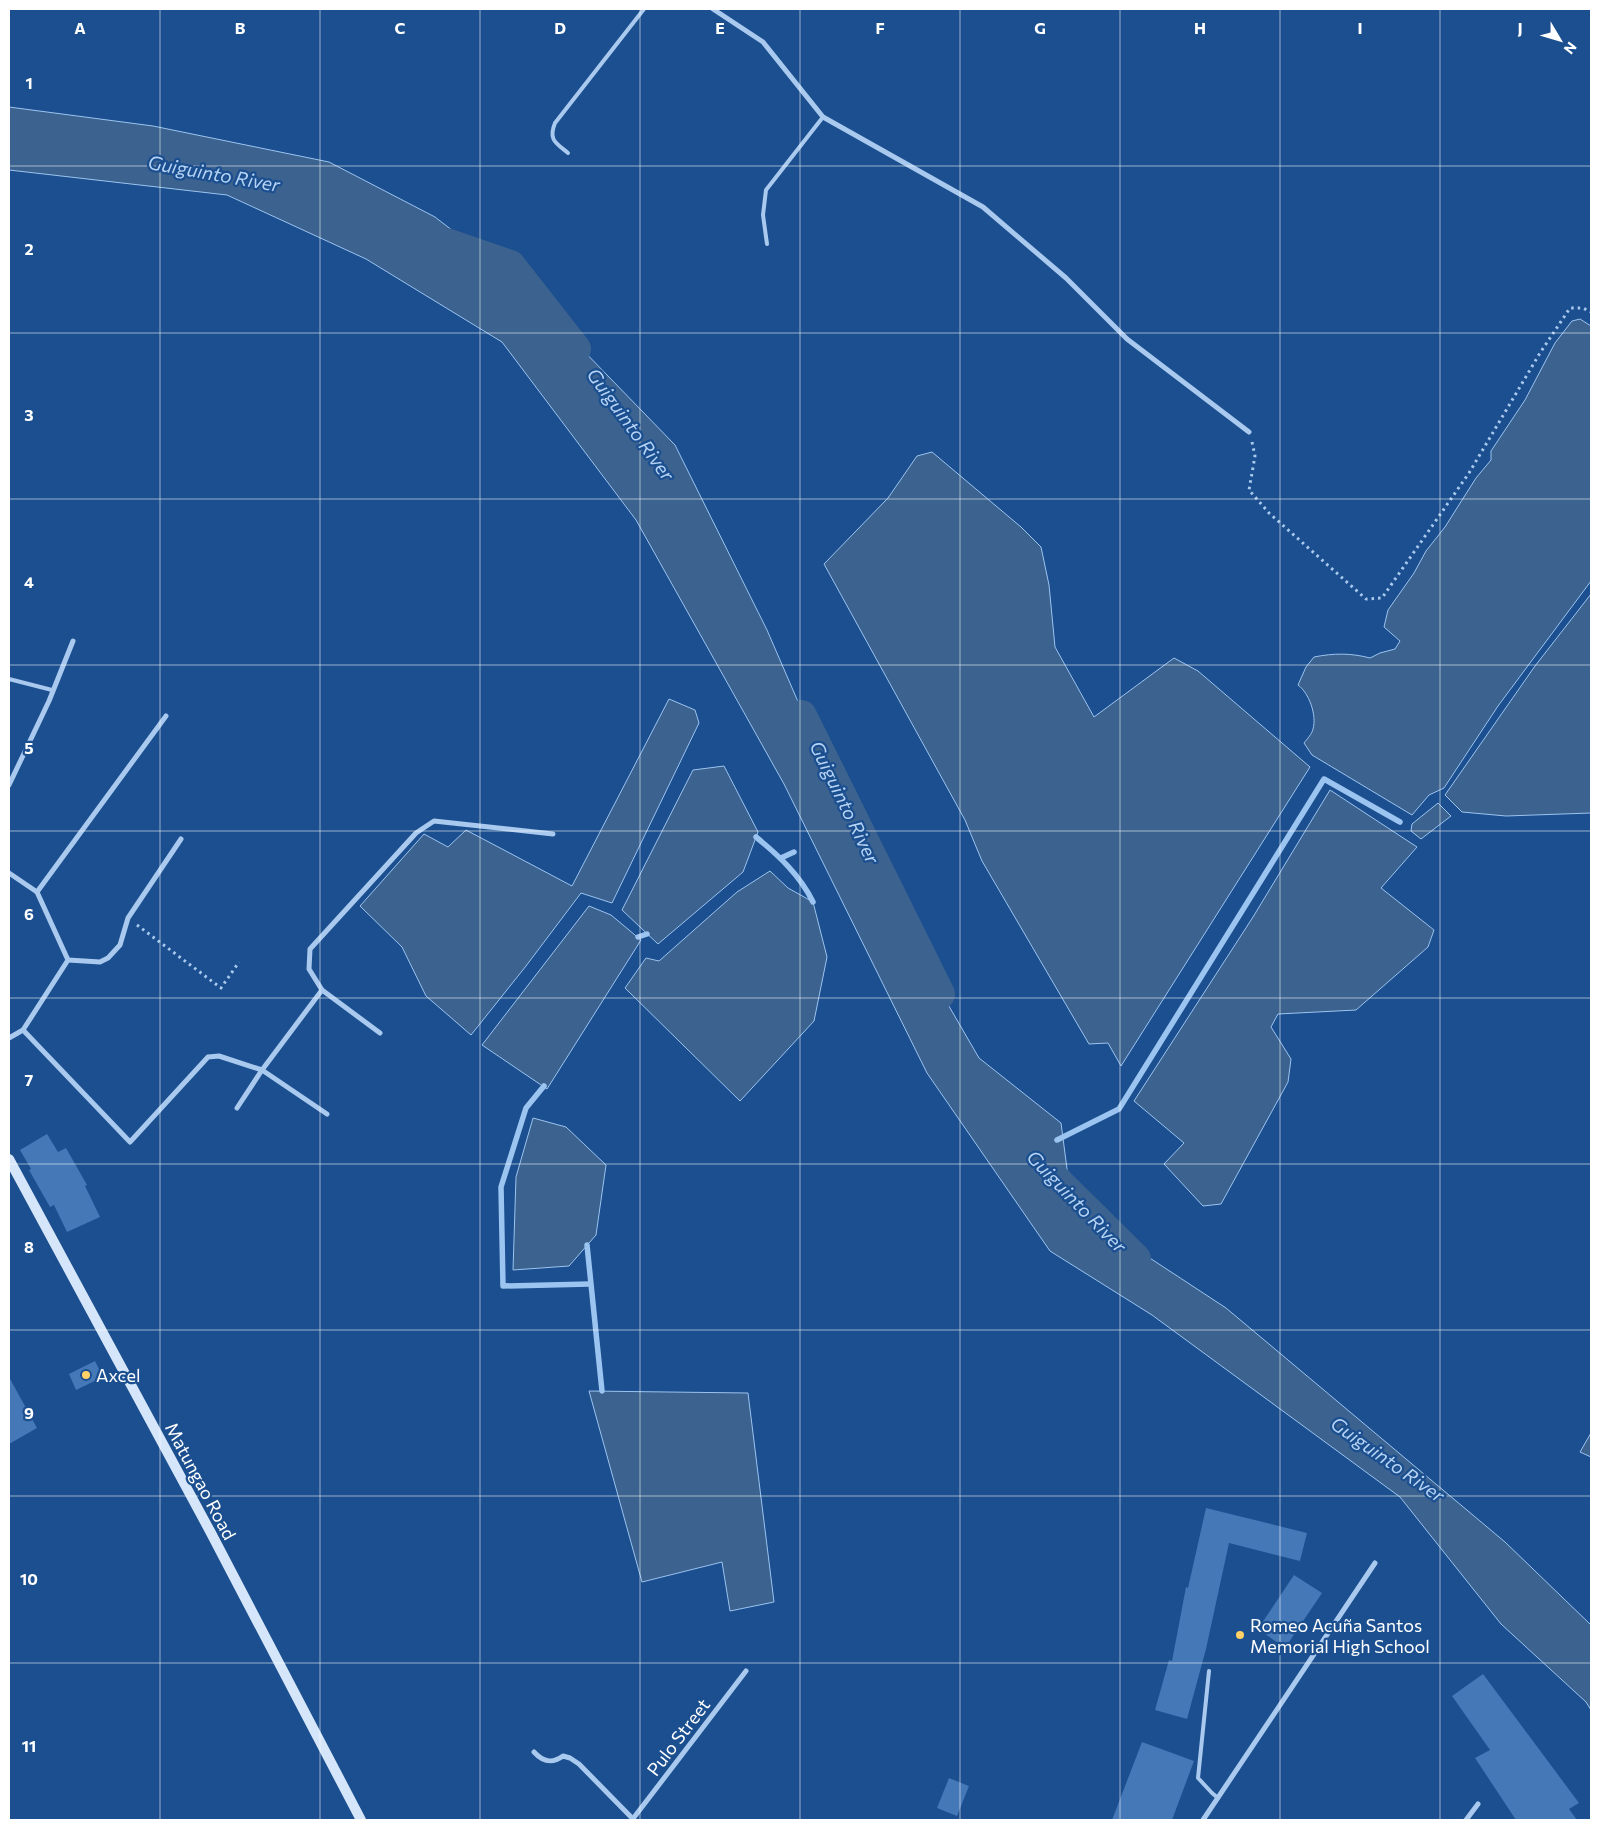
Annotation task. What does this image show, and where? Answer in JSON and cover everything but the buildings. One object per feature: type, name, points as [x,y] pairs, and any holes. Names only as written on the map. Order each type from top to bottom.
[{"type":"main road","name":"Matungao Road","points":[[9,1159],[211,1533],[361,1820]]},
{"type":"street","points":[[713,9],[764,42],[823,117],[983,206],[1066,278],[1127,339],[1249,432]]},
{"type":"street","points":[[9,785],[49,701],[73,641]]},
{"type":"street","points":[[37,892],[166,716]]},
{"type":"street","points":[[380,1033],[322,990],[309,969],[310,949],[416,833],[434,821],[553,834]]},
{"type":"street","points":[[68,960],[100,962],[108,958],[120,945],[128,918],[181,839]]},
{"type":"street","points":[[9,874],[37,892],[68,960]]},
{"type":"street","points":[[9,1038],[22,1030],[68,960]]},
{"type":"street","points":[[237,1108],[262,1070],[322,990]]},
{"type":"street","points":[[22,1030],[130,1142],[208,1057],[219,1056],[262,1070],[327,1114]]},
{"type":"street","points":[[1203,1820],[1375,1563]]},
{"type":"street","name":"Pulo Street","points":[[632,1820],[746,1671]]},
{"type":"street","points":[[534,1752],[539,1758],[549,1762],[556,1761],[563,1756],[579,1764],[632,1820]]},
{"type":"street","points":[[1466,1820],[1478,1804]]},
{"type":"lane","points":[[568,154],[554,141],[551,132],[555,123],[644,9]]},
{"type":"lane","points":[[766,244],[763,215],[766,190],[823,117]]},
{"type":"lane","points":[[9,679],[52,690]]},
{"type":"lane","points":[[1209,1671],[1198,1778],[1218,1798]]},
{"type":"path","points":[[1249,432],[1255,456],[1249,490],[1269,513],[1366,599],[1382,598],[1469,473],[1540,353],[1570,308],[1583,308],[1591,312]]},
{"type":"path","points":[[128,918],[221,988],[239,962]]},
{"type":"water","points":[[9,107],[153,126],[329,162],[435,217],[510,275],[675,445],[767,630],[873,875],[979,1058],[1061,1123],[1072,1207],[1226,1308],[1505,1542],[1591,1625],[1591,1710],[1586,1702],[1501,1624],[1400,1497],[1152,1315],[1050,1251],[927,1073],[784,784],[636,520],[502,342],[366,259],[227,195],[9,170]]},
{"type":"water","points":[[1580,319],[1591,326],[1591,581],[1498,706],[1444,788],[1429,795],[1412,815],[1312,755],[1304,743],[1311,735],[1313,729],[1313,711],[1306,693],[1298,685],[1306,667],[1314,657],[1342,654],[1370,658],[1395,649],[1400,641],[1384,627],[1388,610],[1476,478],[1491,460],[1491,451],[1525,400],[1555,343],[1572,321]]},
{"type":"water","points":[[932,452],[1021,527],[1041,547],[1049,585],[1055,647],[1094,717],[1174,658],[1198,671],[1310,767],[1121,1066],[1108,1043],[1089,1044],[982,861],[965,820],[824,564],[888,498],[917,456]]},
{"type":"water","points":[[1591,594],[1591,813],[1506,816],[1462,812],[1445,795],[1535,666]]},
{"type":"water","points":[[669,699],[695,710],[699,723],[612,903],[581,893],[471,1035],[426,996],[402,947],[360,906],[424,834],[448,847],[466,830],[572,886]]},
{"type":"water","points":[[724,766],[758,832],[743,872],[658,944],[622,910],[693,770]]},
{"type":"water","points":[[1330,790],[1417,847],[1381,888],[1434,930],[1428,947],[1356,1010],[1278,1014],[1271,1027],[1291,1059],[1288,1082],[1221,1204],[1203,1206],[1164,1164],[1184,1143],[1134,1101],[1253,917]]},
{"type":"water","points":[[1438,803],[1451,816],[1421,839],[1411,831],[1412,824]]},
{"type":"water","points":[[770,871],[788,888],[813,902],[827,957],[814,1021],[740,1101],[625,988],[646,958],[659,961],[737,892]]},
{"type":"water","points":[[589,906],[611,915],[641,940],[547,1089],[482,1045]]},
{"type":"water","points":[[533,1118],[566,1127],[606,1165],[596,1235],[569,1266],[513,1270],[516,1177]]},
{"type":"water","points":[[589,1391],[748,1393],[774,1602],[730,1611],[722,1562],[642,1582]]},
{"type":"water","points":[[1591,1433],[1591,1457],[1580,1452]]},
{"type":"waterway","name":"Guiguinto River","points":[[446,244],[510,266],[575,349]]},
{"type":"waterway","name":"Guiguinto River","points":[[801,716],[939,994]]},
{"type":"waterway","points":[[1057,1140],[1119,1109],[1324,779],[1400,822]]},
{"type":"waterway","points":[[756,837],[788,866],[802,883],[813,902]]},
{"type":"waterway","points":[[781,858],[794,852]]},
{"type":"waterway","points":[[638,937],[647,934]]},
{"type":"waterway","points":[[544,1086],[526,1108],[501,1187],[503,1286],[590,1284]]},
{"type":"waterway","name":"Guiguinto River","points":[[1038,1163],[1135,1259]]},
{"type":"waterway","points":[[587,1245],[602,1391]]},
{"type":"place","name":"Axcel","points":[[86,1375]]},
{"type":"place","name":"Romeo Acuña Santos Memorial High School","points":[[1240,1635]]}]
